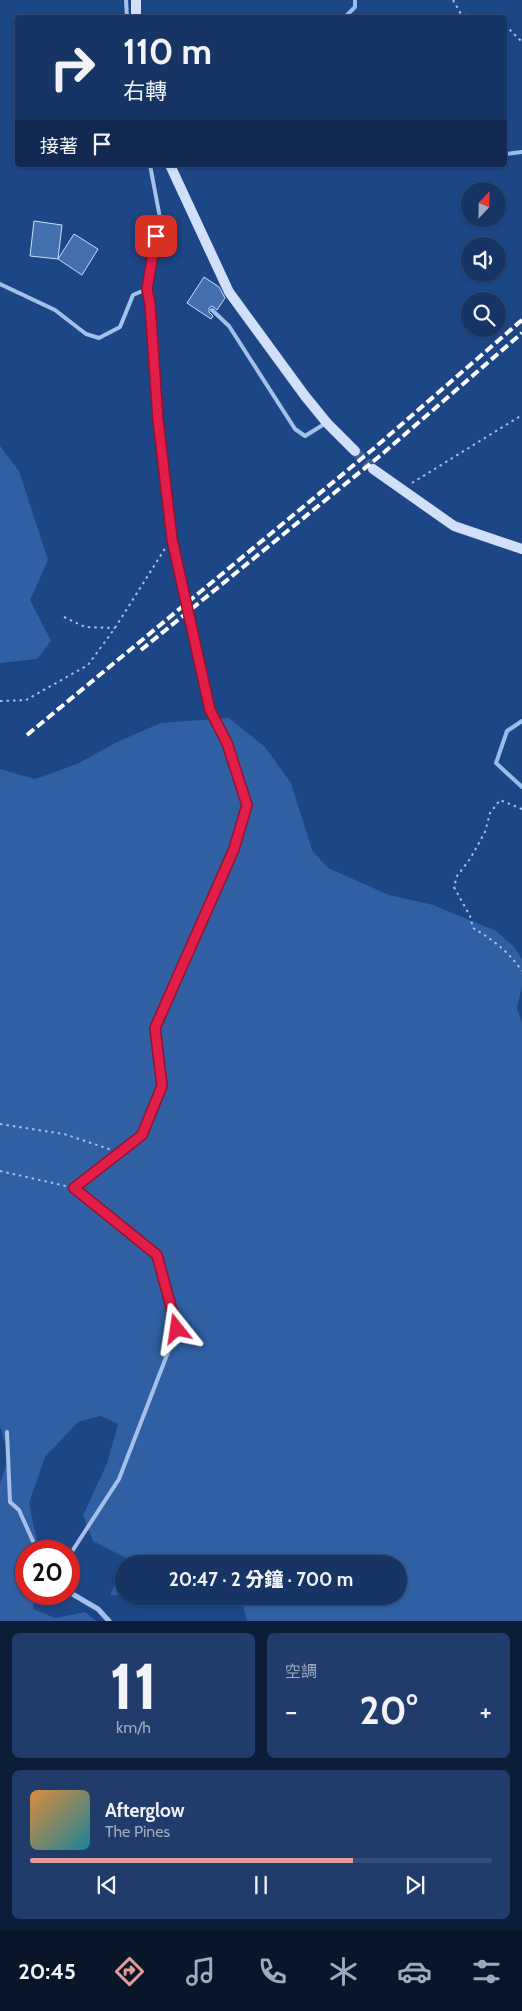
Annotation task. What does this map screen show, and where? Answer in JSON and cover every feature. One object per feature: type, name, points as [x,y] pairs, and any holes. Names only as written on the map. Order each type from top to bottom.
[{"type":"street","points":[[136,0],[136,15]]},
{"type":"street","points":[[171,167],[229,292],[327,423],[355,451]]},
{"type":"street","points":[[373,469],[454,526],[522,549]]},
{"type":"street","points":[[80,1598],[98,1609],[109,1621]]},
{"type":"lane","points":[[126,0],[127,15]]},
{"type":"lane","points":[[79,1540],[119,1479],[177,1329],[157,1255],[74,1188],[142,1135],[162,1086],[155,1028],[234,849],[247,805],[227,743],[210,710],[172,539],[158,420],[150,304],[147,289],[160,218],[150,167]]},
{"type":"lane","points":[[0,284],[55,310],[86,334],[99,338],[120,327],[133,295],[147,289]]},
{"type":"lane","points":[[212,310],[229,326],[295,429],[305,436],[327,423]]},
{"type":"lane","points":[[7,1432],[10,1502],[19,1510],[32,1540]]},
{"type":"path","points":[[453,0],[460,14],[466,15]]},
{"type":"path","points":[[507,27],[522,42]]},
{"type":"path","points":[[402,489],[522,416]]},
{"type":"path","points":[[0,701],[26,700],[88,665],[115,628],[172,539]]},
{"type":"path","points":[[64,617],[85,627],[115,628]]},
{"type":"path","points":[[522,809],[500,800],[490,812],[484,832],[470,859],[457,876],[454,887],[470,916],[473,928],[493,939],[515,961],[522,971]]},
{"type":"path","points":[[0,1124],[64,1134],[119,1152]]},
{"type":"path","points":[[0,1171],[74,1188]]},
{"type":"shaded area","points":[[0,446],[19,471],[48,560],[30,600],[51,641],[37,659],[0,663]]},
{"type":"shaded area","points":[[229,718],[265,747],[291,783],[312,850],[328,868],[389,895],[433,905],[496,931],[513,946],[522,959],[522,986],[517,1008],[522,1023],[522,1621],[247,1621],[243,1605],[407,1605],[407,1555],[120,1555],[93,1541],[83,1515],[107,1464],[118,1424],[101,1416],[78,1422],[45,1457],[29,1503],[37,1540],[15,1540],[15,1605],[34,1605],[33,1609],[55,1618],[85,1612],[96,1621],[0,1621],[0,1483],[9,1457],[0,1426],[0,769],[35,779],[77,764],[117,742],[161,723]]},
{"type":"shaded area","points":[[115,1584],[115,1595],[110,1595]]},
{"type":"building","points":[[34,221],[62,225],[58,259],[30,256]]},
{"type":"building","points":[[74,234],[98,249],[82,275],[58,259]]},
{"type":"building","points":[[204,277],[219,287],[225,298],[217,310],[212,306],[209,308],[209,312],[213,316],[211,319],[187,303]]},
{"type":"waterway","points":[[347,15],[355,7],[355,0]]},
{"type":"waterway","points":[[507,154],[522,152]]},
{"type":"waterway","points":[[522,721],[507,731],[496,763],[522,787]]},
{"type":"tunnel","points":[[355,451],[373,469]]},
{"type":"railway","points":[[27,735],[372,450],[522,320]]},
{"type":"railway","points":[[141,650],[381,455],[522,333]]},
{"type":"route","points":[[156,236],[147,289],[150,304],[158,420],[172,539],[210,710],[227,743],[247,805],[234,849],[155,1028],[162,1086],[142,1135],[74,1188],[157,1255],[177,1329]]}]
